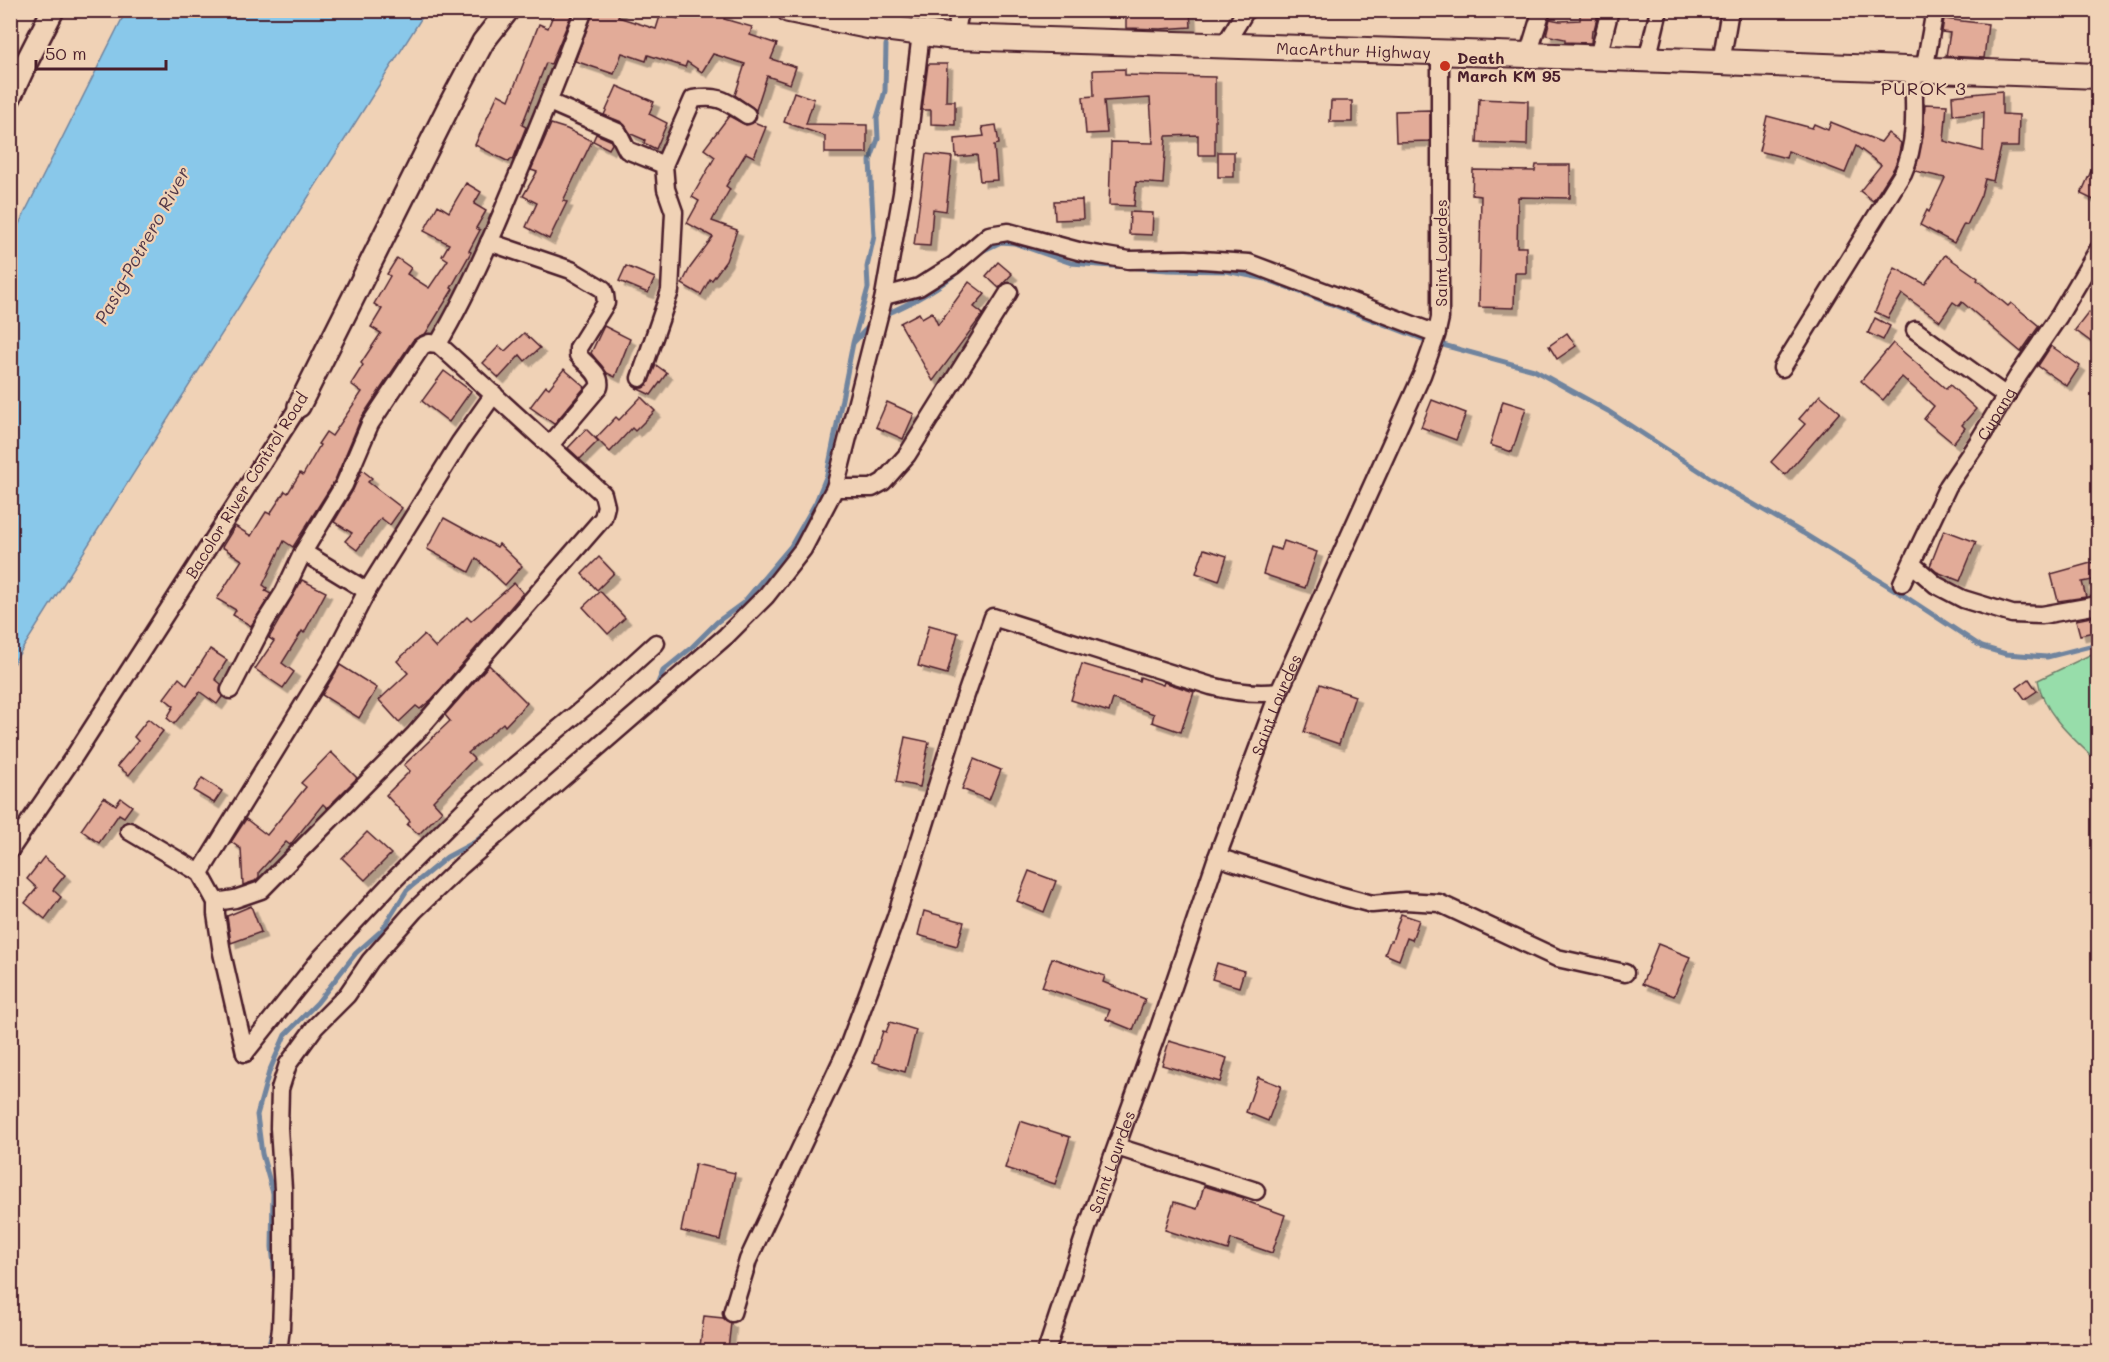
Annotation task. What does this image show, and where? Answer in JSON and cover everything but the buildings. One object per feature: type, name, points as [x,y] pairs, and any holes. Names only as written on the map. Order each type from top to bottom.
[{"type":"main road","name":"MacArthur Highway","points":[[789,10],[868,26],[955,37],[1598,57],[2098,76]]},
{"type":"street","points":[[10,97],[53,10]]},
{"type":"street","name":"Bacolor River Control Road","points":[[10,850],[75,755],[299,406],[450,104],[483,42],[508,10]]},
{"type":"street","points":[[438,344],[456,315],[489,242],[549,102],[584,10]]},
{"type":"street","points":[[955,37],[960,10]]},
{"type":"street","points":[[1224,46],[1246,10]]},
{"type":"street","points":[[1528,55],[1542,10]]},
{"type":"street","points":[[1598,57],[1610,10]]},
{"type":"street","points":[[1647,60],[1659,10]]},
{"type":"street","points":[[1721,63],[1730,10]]},
{"type":"street","points":[[1782,368],[1904,173],[1911,157],[1918,70],[1935,10]]},
{"type":"street","points":[[278,1352],[283,1277],[280,1089],[288,1064],[315,1027],[347,995],[370,961],[414,911],[461,866],[726,636],[766,596],[803,549],[835,488],[883,302],[902,193],[921,33]]},
{"type":"street","name":"Saint Lourdes","points":[[1046,1352],[1217,857],[1279,692],[1431,353],[1437,334],[1441,282],[1440,52]]},
{"type":"street","points":[[640,378],[670,291],[674,212],[666,189],[664,165],[693,99],[708,97],[722,99],[747,115]]},
{"type":"street","points":[[549,102],[618,132],[627,150],[664,165]]},
{"type":"street","points":[[883,302],[920,287],[954,265],[989,234],[1008,231],[1082,252],[1129,260],[1186,259],[1249,263],[1437,334]]},
{"type":"street","points":[[489,242],[571,270],[603,289],[606,303],[578,348],[578,355],[598,376],[599,387],[550,445]]},
{"type":"street","name":"Cupang","points":[[1902,583],[1948,486],[2059,316],[2098,250]]},
{"type":"street","points":[[835,488],[872,488],[883,482],[907,455],[1009,292]]},
{"type":"street","points":[[1915,330],[2006,396]]},
{"type":"street","points":[[216,902],[235,899],[261,890],[415,734],[603,518],[606,506],[603,494],[438,344],[429,343],[422,346],[414,354],[370,424],[344,485],[303,552],[284,592],[265,622],[230,690]]},
{"type":"street","points":[[200,873],[334,655],[367,591],[460,442],[494,394]]},
{"type":"street","points":[[303,552],[367,591]]},
{"type":"street","points":[[1912,564],[1936,585],[1963,599],[2012,614],[2042,615],[2098,605]]},
{"type":"street","points":[[732,1313],[748,1260],[848,1047],[896,917],[960,712],[993,617],[1211,686],[1238,693],[1279,692]]},
{"type":"street","points":[[129,831],[200,873],[216,902],[222,953],[245,1053],[320,959],[394,880],[475,799],[598,696],[656,643]]},
{"type":"street","points":[[1217,857],[1372,904],[1405,901],[1440,903],[1557,958],[1625,973]]},
{"type":"street","points":[[1117,1147],[1256,1191]]},
{"type":"green space","points":[[2098,651],[2098,762],[2061,726],[2046,704],[2038,680]]},
{"type":"water","name":"Pasig-Potrero River","points":[[126,11],[426,11],[11,667],[11,240]]},
{"type":"waterway","points":[[892,14],[893,10]]},
{"type":"waterway","points":[[655,690],[663,671],[717,622],[743,603],[791,546],[816,502],[827,475],[853,343],[868,288],[867,267],[874,236],[870,161],[878,139],[877,118],[885,91],[886,45]]},
{"type":"waterway","points":[[982,251],[1001,242],[1014,243],[1071,263],[1168,270],[1226,271],[1266,279],[1425,340],[1534,370],[1608,411],[1729,490],[1903,595],[1982,647],[2006,654],[2047,657],[2098,644]]},
{"type":"waterway","points":[[882,316],[923,295],[961,269]]},
{"type":"waterway","points":[[854,342],[872,323]]},
{"type":"waterway","points":[[275,1276],[272,1247],[273,1193],[262,1154],[257,1115],[269,1072],[285,1035],[317,1003],[356,953],[382,930],[407,890],[447,857],[475,842],[491,829]]},
{"type":"waterway","points":[[267,1352],[274,1326]]},
{"type":"place","name":"Death March KM 95","points":[[1445,66]]},
{"type":"district","name":"PUROK 3","points":[[1924,88]]}]
